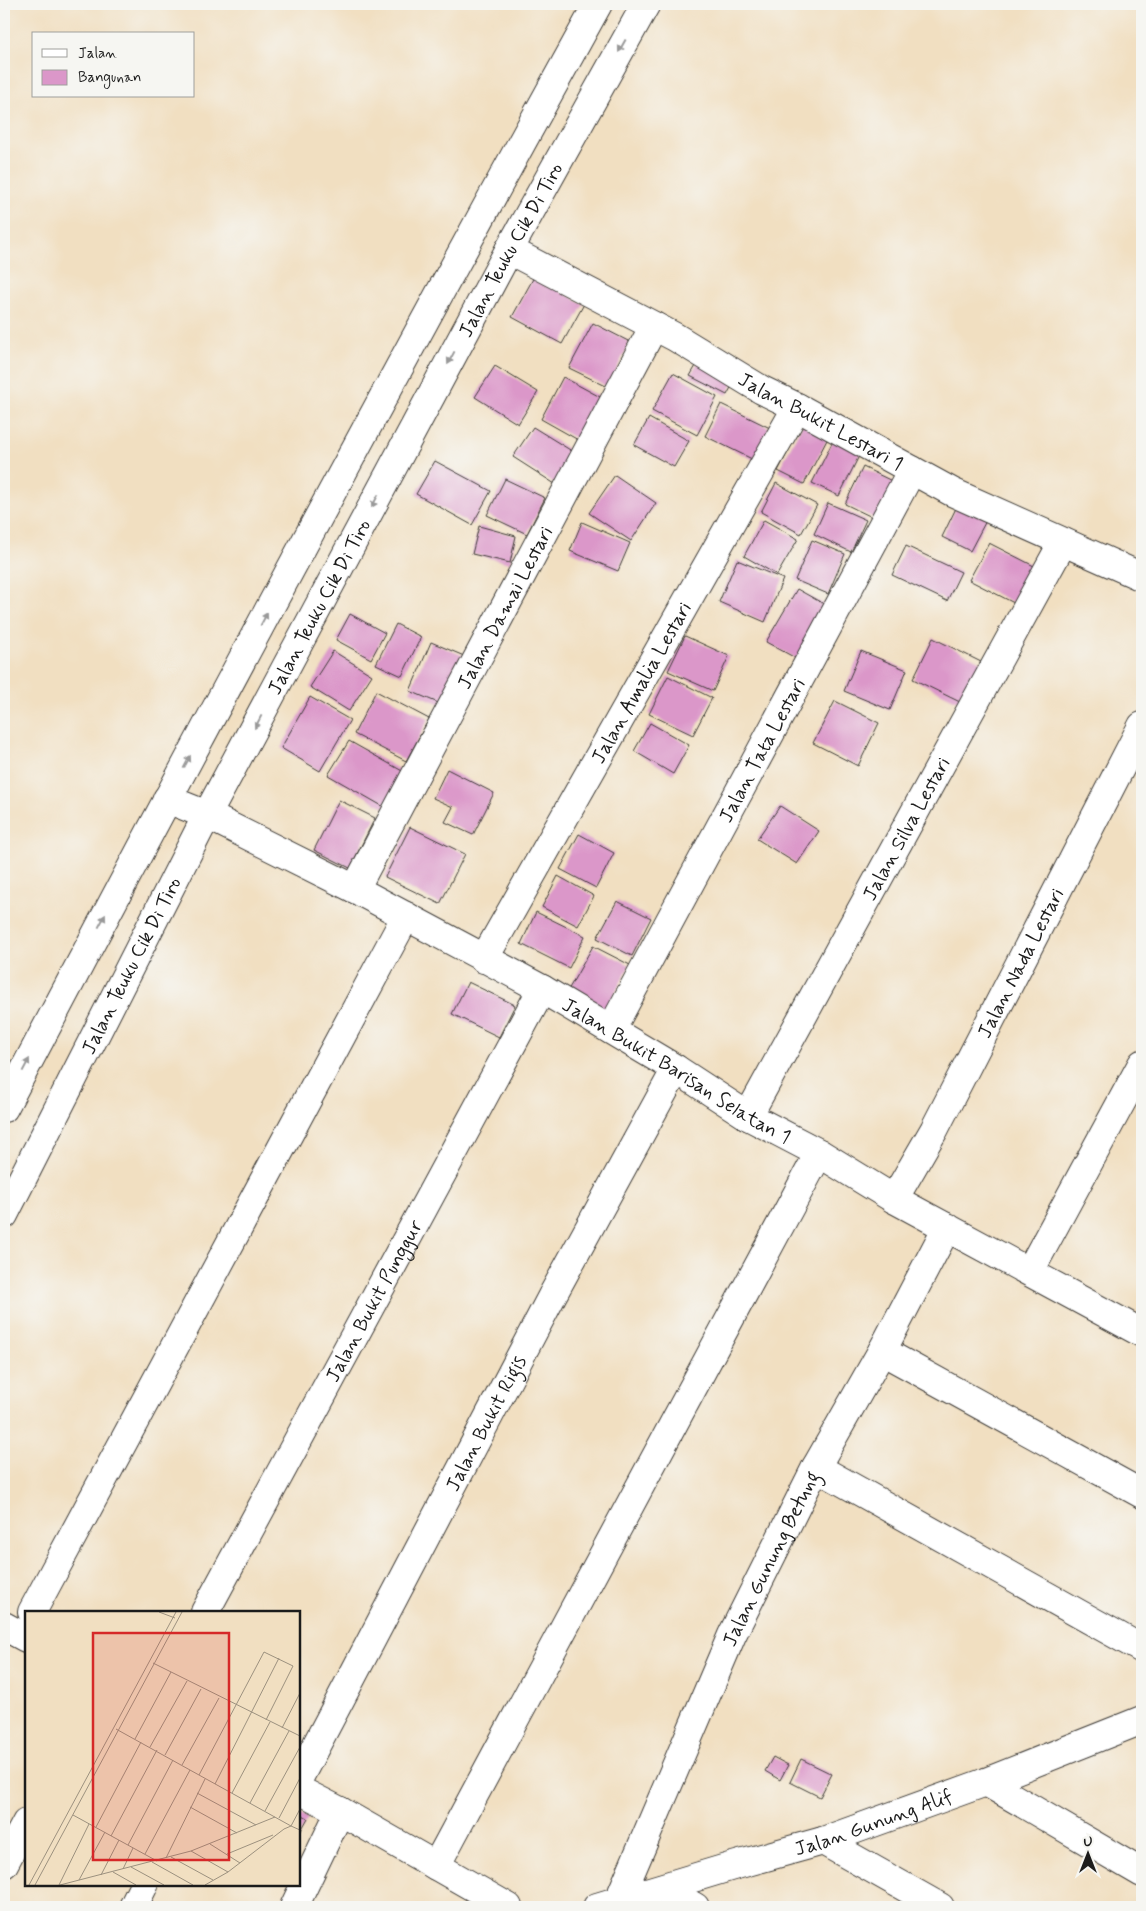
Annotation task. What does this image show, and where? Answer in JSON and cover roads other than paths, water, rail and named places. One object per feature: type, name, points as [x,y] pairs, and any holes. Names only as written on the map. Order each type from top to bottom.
[{"type":"street","name":"Jalan Teuku Cik Di Tiro","points":[[4,1108],[167,799],[466,243],[598,4]]},
{"type":"street","name":"Jalan Teuku Cik Di Tiro","points":[[4,1214],[207,815],[509,250],[646,4]]},
{"type":"street","name":"Jalan Bukit Lestari 1","points":[[509,250],[654,326],[762,390],[797,407],[952,492],[1142,577]]},
{"type":"street","name":"Jalan Damai Lestari","points":[[355,889],[654,326]]},
{"type":"street","name":"Jalan Amalia Lestari","points":[[484,958],[797,407]]},
{"type":"street","name":"Jalan Tata Lestari","points":[[611,1030],[912,470]]},
{"type":"street","name":"Jalan Silva Lestari","points":[[748,1116],[1063,542]]},
{"type":"street","name":"Jalan Nada Lestari","points":[[894,1198],[934,1130],[1142,726]]},
{"type":"street","name":"Jalan Bukit Barisan Selatan 1","points":[[167,799],[207,815],[355,889],[542,989],[676,1069],[748,1116],[819,1153],[894,1198],[1142,1333]]},
{"type":"street","points":[[31,1611],[406,916]]},
{"type":"street","name":"Jalan Bukit Punggur","points":[[206,1611],[542,989]]},
{"type":"street","points":[[1030,1272],[1142,1064]]},
{"type":"street","name":"Jalan Bukit Rigis","points":[[300,1776],[557,1287],[676,1069]]},
{"type":"street","points":[[436,1866],[819,1153]]},
{"type":"street","name":"Jalan Gunung Betung","points":[[607,1905],[732,1635],[816,1467],[882,1351],[947,1227]]},
{"type":"street","points":[[882,1351],[1142,1494]]},
{"type":"street","points":[[816,1467],[1142,1648]]},
{"type":"street","name":"Jalan Gunung Alif","points":[[607,1905],[733,1866],[823,1841],[986,1782],[1142,1720]]},
{"type":"street","points":[[986,1782],[1139,1867]]},
{"type":"street","points":[[300,1791],[340,1811],[508,1907]]},
{"type":"street","points":[[294,1907],[340,1811]]},
{"type":"street","points":[[4,1864],[25,1825]]},
{"type":"street","points":[[823,1841],[940,1907]]},
{"type":"street","points":[[133,1907],[144,1886]]},
{"type":"street","points":[[662,1888],[696,1907]]}]
